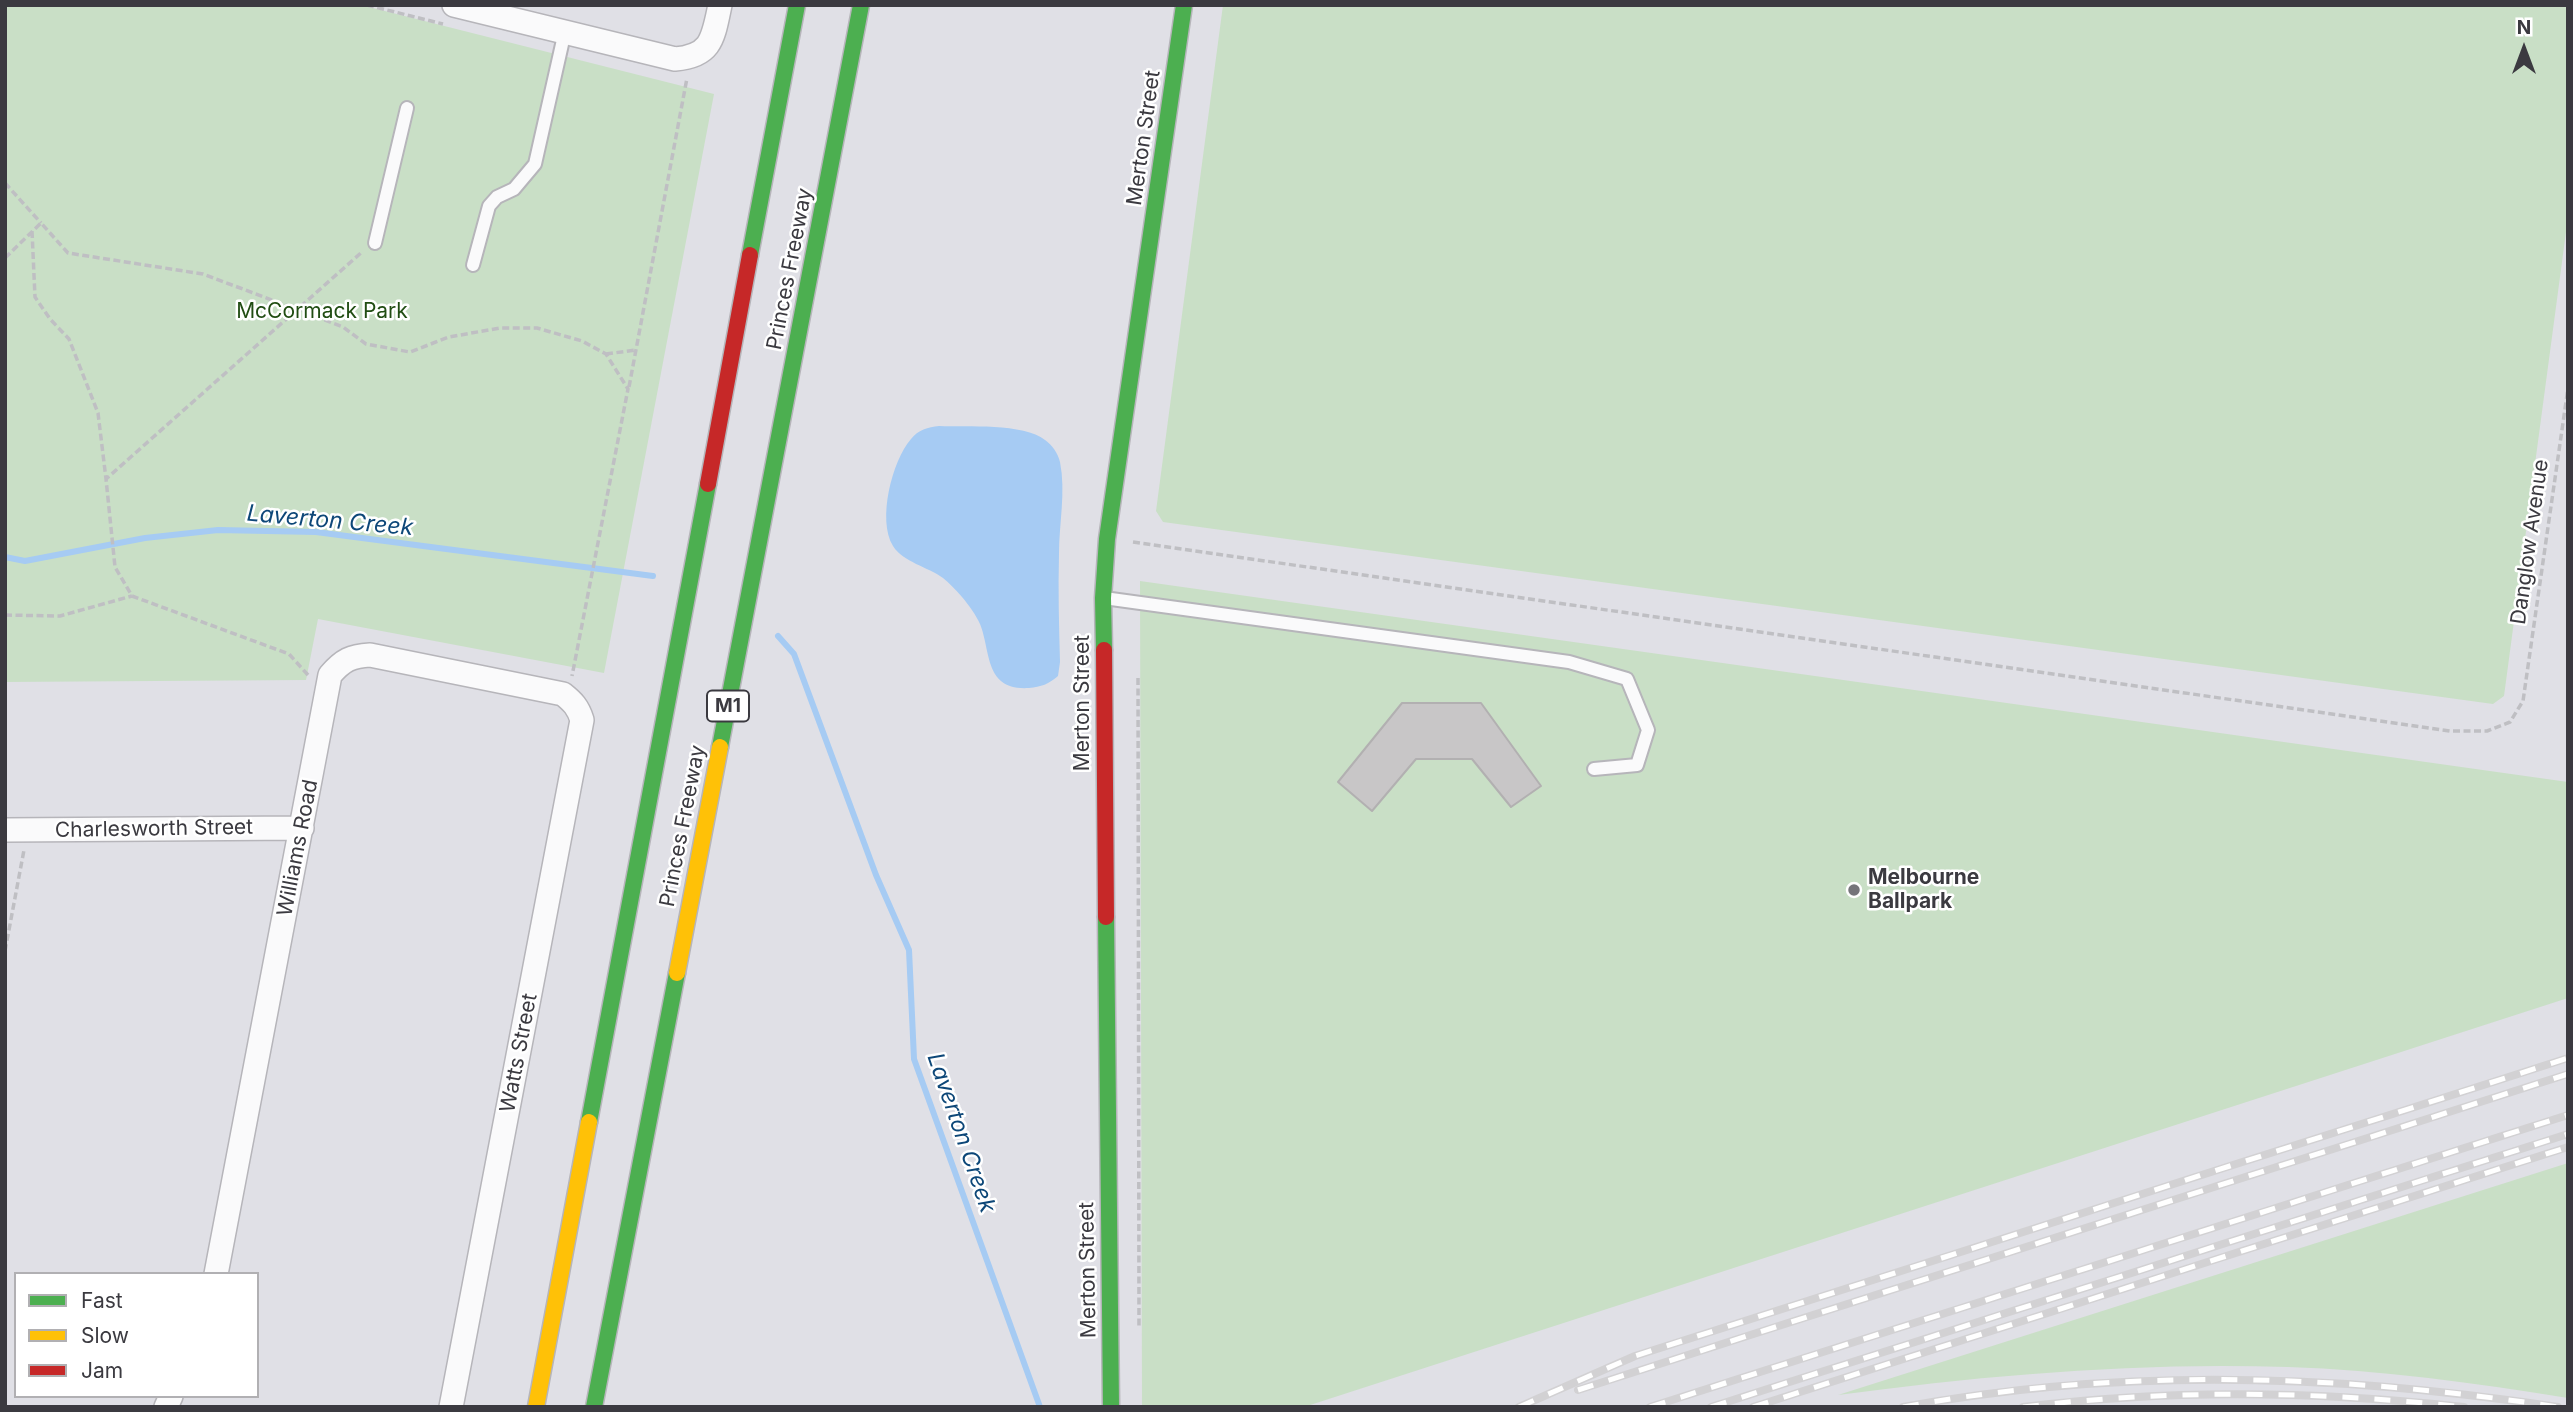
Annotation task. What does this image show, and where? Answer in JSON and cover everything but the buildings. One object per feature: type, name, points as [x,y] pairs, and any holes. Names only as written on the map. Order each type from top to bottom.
[{"type":"main road","name":"Princes Freeway","points":[[536,1407],[797,5]]},
{"type":"main road","name":"Princes Freeway","points":[[594,1407],[861,5]]},
{"type":"main road","name":"Merton Street","points":[[1111,1407],[1103,598],[1107,538],[1184,5]]},
{"type":"street","points":[[461,6],[675,59],[690,58],[711,43],[720,5]]},
{"type":"street","name":"Williams Road","points":[[216,1272],[331,675],[341,662],[352,656],[370,655],[563,694],[572,691]]},
{"type":"street","name":"Watts Street","points":[[451,1407],[582,720],[572,691]]},
{"type":"street","name":"Charlesworth Street","points":[[5,830],[302,828]]},
{"type":"lane","points":[[473,265],[489,206],[497,197],[514,189],[535,164],[565,31]]},
{"type":"lane","points":[[375,243],[407,108]]},
{"type":"lane","points":[[1103,598],[1569,662],[1627,679],[1648,730],[1637,765],[1594,769]]},
{"type":"path","points":[[572,691],[690,58]]},
{"type":"path","points":[[5,183],[68,253],[204,274],[343,327],[366,344],[410,352],[449,337],[500,328],[537,328],[582,341],[606,354],[628,389]]},
{"type":"path","points":[[5,258],[41,223]]},
{"type":"path","points":[[32,232],[35,298],[69,339],[98,413],[114,567],[132,596]]},
{"type":"path","points":[[106,479],[363,251]]},
{"type":"path","points":[[606,354],[636,350]]},
{"type":"path","name":"Danglow Avenue","points":[[1107,538],[2450,731],[2487,731],[2510,722],[2524,701],[2568,387]]},
{"type":"path","points":[[5,615],[60,616],[132,596],[289,654],[308,675],[309,682]]},
{"type":"path","points":[[1138,678],[1139,1334]]},
{"type":"path","points":[[5,951],[24,849]]},
{"type":"green space","name":"McCormack Park","points":[[5,5],[361,5],[714,94],[604,673],[318,619],[306,680],[5,682]]},
{"type":"green space","points":[[1223,5],[2568,5],[2568,217],[2504,696],[2493,704],[1163,522],[1156,511]]},
{"type":"green space","name":"Melbourne Ballpark","points":[[1140,581],[2568,782],[2568,998],[1304,1407],[1142,1407]]},
{"type":"green space","points":[[2568,1163],[2568,1398],[2393,1374],[2231,1366],[2062,1372],[1950,1381],[1838,1395]]},
{"type":"water","points":[[939,426],[994,427],[1023,431],[1045,440],[1058,455],[1062,485],[1060,662],[1058,676],[1045,685],[1029,688],[1004,683],[992,667],[980,624],[967,603],[943,578],[897,552],[888,535],[886,521],[889,491],[898,461],[914,436]]},
{"type":"waterway","name":"Laverton Creek","points":[[5,557],[25,561],[145,538],[218,530],[316,532],[653,576]]},
{"type":"waterway","name":"Laverton Creek","points":[[778,636],[794,654],[876,875],[909,950],[914,1059],[1040,1407]]},
{"type":"railway","points":[[1519,1407],[1635,1356],[2568,1058]]},
{"type":"railway","points":[[1578,1390],[2568,1074]]},
{"type":"railway","points":[[1650,1407],[2568,1115]]},
{"type":"railway","points":[[1711,1407],[2568,1134]]},
{"type":"railway","points":[[1753,1407],[2568,1147]]},
{"type":"railway","points":[[1903,1407],[2066,1385],[2230,1380],[2394,1387],[2558,1407]]},
{"type":"railway","points":[[2023,1407],[2133,1397],[2244,1394],[2354,1398],[2464,1407]]},
{"type":"traffic: fast","points":[[750,255],[797,5]]},
{"type":"traffic: fast","points":[[720,747],[861,5]]},
{"type":"traffic: fast","points":[[1104,650],[1103,598],[1107,539],[1184,5]]},
{"type":"traffic: fast","points":[[589,1122],[708,484]]},
{"type":"traffic: fast","points":[[1106,917],[1111,1407]]},
{"type":"traffic: fast","points":[[594,1407],[677,973]]},
{"type":"traffic: slow","points":[[677,973],[720,747]]},
{"type":"traffic: slow","points":[[536,1407],[589,1122]]},
{"type":"traffic: jam","points":[[708,484],[750,255]]},
{"type":"traffic: jam","points":[[1104,650],[1106,917]]},
{"type":"place","name":"Melbourne Ballpark","points":[[1854,890]]}]
